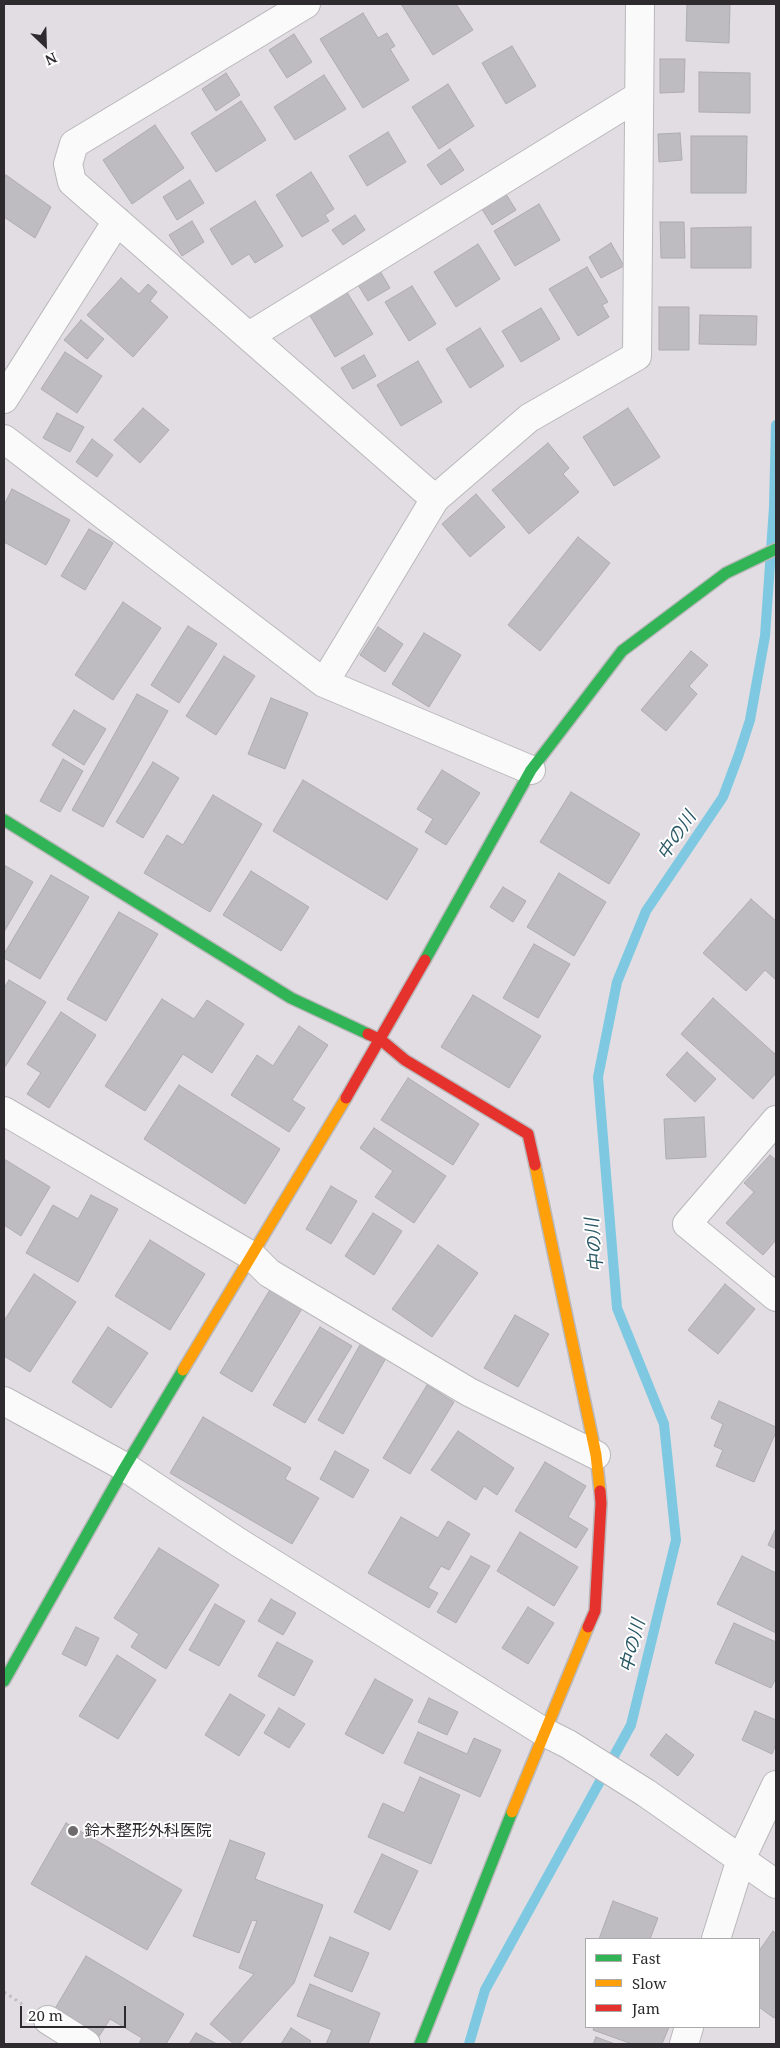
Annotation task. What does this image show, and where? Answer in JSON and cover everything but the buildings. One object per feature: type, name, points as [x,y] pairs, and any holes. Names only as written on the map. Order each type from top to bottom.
[{"type":"street","points":[[306,4],[74,144],[68,164],[72,182],[435,499]]},
{"type":"street","points":[[324,683],[435,499],[529,418],[636,356],[640,4]]},
{"type":"street","points":[[249,336],[639,96]]},
{"type":"street","points":[[4,399],[117,221]]},
{"type":"street","points":[[4,439],[324,683],[531,770]]},
{"type":"street","points":[[4,1681],[125,1467],[381,1040],[531,770],[622,651],[726,573],[776,548]]},
{"type":"street","points":[[4,820],[291,998],[381,1040],[405,1060],[528,1134],[596,1455],[600,1504],[595,1612],[544,1732],[420,2044]]},
{"type":"street","points":[[4,1111],[252,1256],[269,1273],[469,1392],[596,1455]]},
{"type":"street","points":[[776,1120],[687,1224],[776,1297]]},
{"type":"street","points":[[4,1401],[125,1467],[238,1542],[544,1732],[568,1744],[646,1793],[776,1884]]},
{"type":"street","points":[[716,1938],[741,1859],[776,1785]]},
{"type":"street","points":[[48,2020],[86,2044]]},
{"type":"street","points":[[684,2044],[689,2028]]},
{"type":"waterway","name":"中の川","points":[[469,2044],[485,1990],[631,1725],[676,1540],[664,1424],[617,1308],[598,1077],[617,982],[646,911],[723,797],[750,720],[765,636],[774,507],[776,425]]},
{"type":"traffic: fast","points":[[425,960],[531,770],[622,651],[726,573],[776,549]]},
{"type":"traffic: fast","points":[[4,820],[291,998],[368,1034]]},
{"type":"traffic: fast","points":[[4,1681],[125,1467],[183,1370]]},
{"type":"traffic: fast","points":[[420,2044],[512,1812]]},
{"type":"traffic: slow","points":[[183,1370],[346,1098]]},
{"type":"traffic: slow","points":[[535,1165],[596,1455],[600,1491]]},
{"type":"traffic: slow","points":[[512,1812],[588,1627]]},
{"type":"traffic: jam","points":[[346,1098],[425,960]]},
{"type":"traffic: jam","points":[[368,1034],[381,1040],[405,1060],[528,1134],[535,1165]]},
{"type":"traffic: jam","points":[[588,1627],[595,1611],[600,1491]]},
{"type":"place","name":"鈴木整形外科医院","points":[[73,1831]]}]
